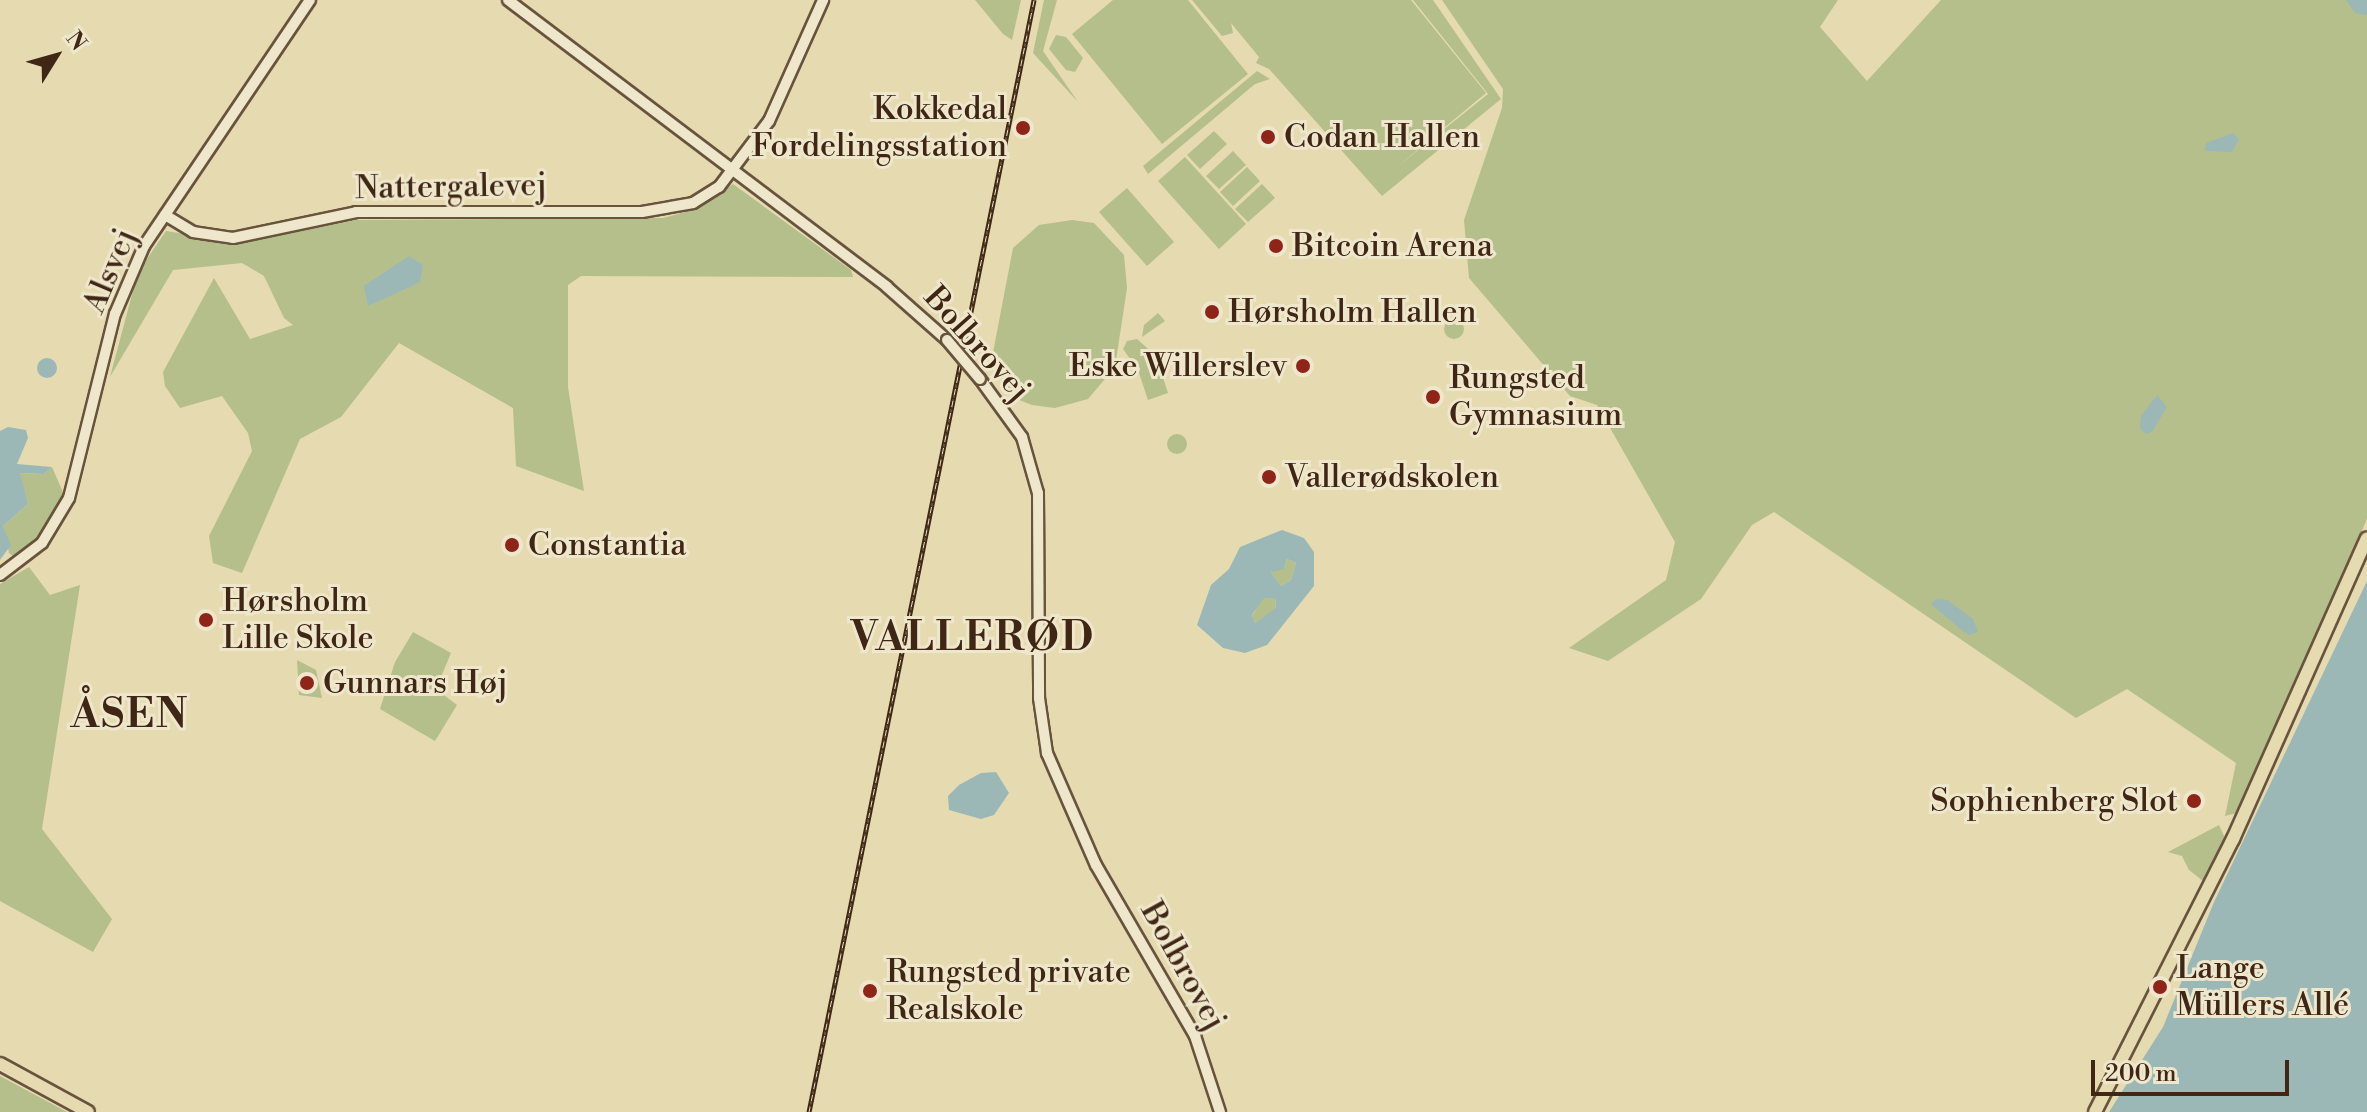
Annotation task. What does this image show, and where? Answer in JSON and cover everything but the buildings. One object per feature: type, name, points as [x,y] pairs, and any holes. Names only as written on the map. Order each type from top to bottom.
[{"type":"main road","points":[[2095,1112],[2233,839],[2367,538]]},
{"type":"main road","points":[[0,1064],[88,1112]]},
{"type":"street","name":"Alsvej","points":[[0,575],[42,543],[63,509],[122,294],[165,215],[310,0]]},
{"type":"street","name":"Bolbrovej","points":[[508,0],[887,287],[947,340],[1016,424],[1036,477],[1039,698],[1047,753],[1096,865],[1195,1036],[1220,1112]]},
{"type":"street","name":"Nattergalevej","points":[[165,215],[193,232],[233,238],[329,216],[387,210],[642,212],[702,199],[732,171],[775,111],[823,0]]},
{"type":"green space","points":[[975,0],[1021,0],[1012,40],[1003,34]]},
{"type":"green space","points":[[1044,0],[1057,0],[1043,51],[1078,102],[1033,53]]},
{"type":"green space","points":[[1113,0],[1188,0],[1248,74],[1162,144],[1072,34]]},
{"type":"green space","points":[[1192,0],[1411,0],[1486,93],[1397,167],[1488,94],[1413,0],[1433,0],[1501,99],[1382,196],[1269,69],[1256,63],[1259,57],[1231,23],[1233,33],[1222,36]]},
{"type":"green space","points":[[1442,0],[1838,0],[1820,27],[1867,81],[1941,0],[2367,0],[2367,519],[2237,813],[2225,816],[2236,763],[2127,689],[2076,718],[1774,512],[1752,525],[1701,599],[1608,661],[1569,648],[1666,580],[1675,542],[1597,405],[1570,396],[1469,278],[1464,220],[1502,108],[1503,89]]},
{"type":"green space","points":[[1056,35],[1066,37],[1083,58],[1075,72],[1066,70],[1049,49]]},
{"type":"green space","points":[[1257,71],[1270,79],[1255,84],[1148,174],[1143,166]]},
{"type":"green space","points":[[1214,131],[1227,144],[1200,169],[1187,155]]},
{"type":"green space","points":[[1233,151],[1246,165],[1219,189],[1206,176]]},
{"type":"green space","points":[[1185,157],[1246,224],[1219,249],[1158,181]]},
{"type":"green space","points":[[1247,167],[1260,181],[1233,206],[1220,192]]},
{"type":"green space","points":[[733,184],[851,270],[853,277],[581,276],[568,285],[568,387],[584,491],[516,466],[513,408],[399,343],[341,417],[300,439],[242,573],[213,563],[209,536],[252,451],[248,433],[222,396],[180,408],[165,386],[163,372],[214,278],[250,339],[293,325],[284,318],[264,276],[242,263],[173,270],[110,377],[138,272],[166,231],[241,243],[356,220],[663,218],[693,210]]},
{"type":"green space","points":[[1262,184],[1275,198],[1248,222],[1235,209]]},
{"type":"green space","points":[[1127,188],[1174,242],[1147,266],[1099,212]]},
{"type":"green space","points":[[1072,220],[1094,223],[1124,255],[1127,288],[1115,367],[1088,399],[1055,408],[1032,405],[1014,398],[991,363],[1013,248],[1039,225]]},
{"type":"green space","points":[[1158,313],[1165,321],[1142,337],[1144,325]]},
{"type":"green space","points":[[1450,319],[1458,319],[1464,329],[1458,339],[1450,339],[1444,333],[1444,325]]},
{"type":"green space","points":[[1137,339],[1156,356],[1168,393],[1148,400],[1138,370],[1123,349],[1127,341]]},
{"type":"green space","points":[[1173,434],[1181,434],[1187,444],[1181,454],[1173,454],[1167,448],[1167,440]]},
{"type":"green space","points":[[52,467],[65,497],[44,532],[15,558],[9,553],[3,526],[28,504],[19,473],[44,474]]},
{"type":"green space","points":[[1287,559],[1296,563],[1291,580],[1281,586],[1271,572],[1274,567],[1284,569]]},
{"type":"green space","points":[[29,567],[50,595],[80,585],[42,829],[112,919],[93,952],[0,901],[0,584]]},
{"type":"green space","points":[[1263,598],[1275,598],[1276,609],[1255,623],[1252,616]]},
{"type":"green space","points":[[413,632],[451,653],[436,689],[457,705],[435,741],[380,709],[395,662]]},
{"type":"green space","points":[[297,660],[316,670],[322,698],[299,695]]},
{"type":"green space","points":[[2219,825],[2225,838],[2203,881],[2189,870],[2182,856],[2168,852]]},
{"type":"green space","points":[[0,1076],[67,1112],[0,1112]]},
{"type":"water","points":[[2346,0],[2367,0],[2367,15],[2355,13]]},
{"type":"water","points":[[2233,133],[2239,139],[2232,152],[2205,151],[2206,143]]},
{"type":"water","points":[[409,256],[423,265],[420,282],[368,306],[364,286]]},
{"type":"water","points":[[47,358],[54,361],[57,368],[54,375],[47,378],[40,375],[37,368],[40,361]]},
{"type":"water","points":[[2157,395],[2167,407],[2152,432],[2146,434],[2140,428],[2141,416]]},
{"type":"water","points":[[8,427],[26,430],[28,438],[17,464],[52,467],[44,474],[20,473],[28,504],[3,526],[11,545],[0,560],[0,431]]},
{"type":"water","points":[[1282,530],[1304,538],[1314,552],[1314,586],[1267,645],[1245,653],[1223,648],[1197,625],[1211,585],[1229,569],[1240,547]],"holes":[[[1287,559],[1296,563],[1291,580],[1281,586],[1271,572],[1284,569]],[[1264,598],[1275,598],[1276,608],[1255,623],[1252,615]]]},
{"type":"water","points":[[2367,581],[2367,1112],[2109,1112],[2163,1027],[2214,902]]},
{"type":"water","points":[[1936,599],[1947,600],[1973,619],[1978,632],[1969,635],[1963,631],[1931,604]]},
{"type":"water","points":[[996,772],[1009,793],[994,815],[981,819],[949,810],[948,796],[959,785],[981,773]]},
{"type":"railway","points":[[809,1112],[1034,0]]},
{"type":"place","name":"Kokkedal Fordelingsstation","points":[[1023,128]]},
{"type":"place","name":"Codan Hallen","points":[[1268,137]]},
{"type":"place","name":"Bitcoin Arena","points":[[1276,246]]},
{"type":"place","name":"Hørsholm Hallen","points":[[1212,312]]},
{"type":"place","name":"Eske Willerslev","points":[[1303,366]]},
{"type":"place","name":"Rungsted Gymnasium","points":[[1433,397]]},
{"type":"place","name":"Vallerødskolen","points":[[1269,477]]},
{"type":"place","name":"Constantia","points":[[512,545]]},
{"type":"place","name":"Hørsholm Lille Skole","points":[[206,620]]},
{"type":"place","name":"Gunnars Høj","points":[[307,683]]},
{"type":"place","name":"Sophienberg Slot","points":[[2194,801]]},
{"type":"place","name":"Lange Müllers Allé","points":[[2160,987]]},
{"type":"place","name":"Rungsted private Realskole","points":[[870,991]]},
{"type":"district","name":"VALLERØD","points":[[973,638]]},
{"type":"district","name":"ÅSEN","points":[[130,715]]}]
